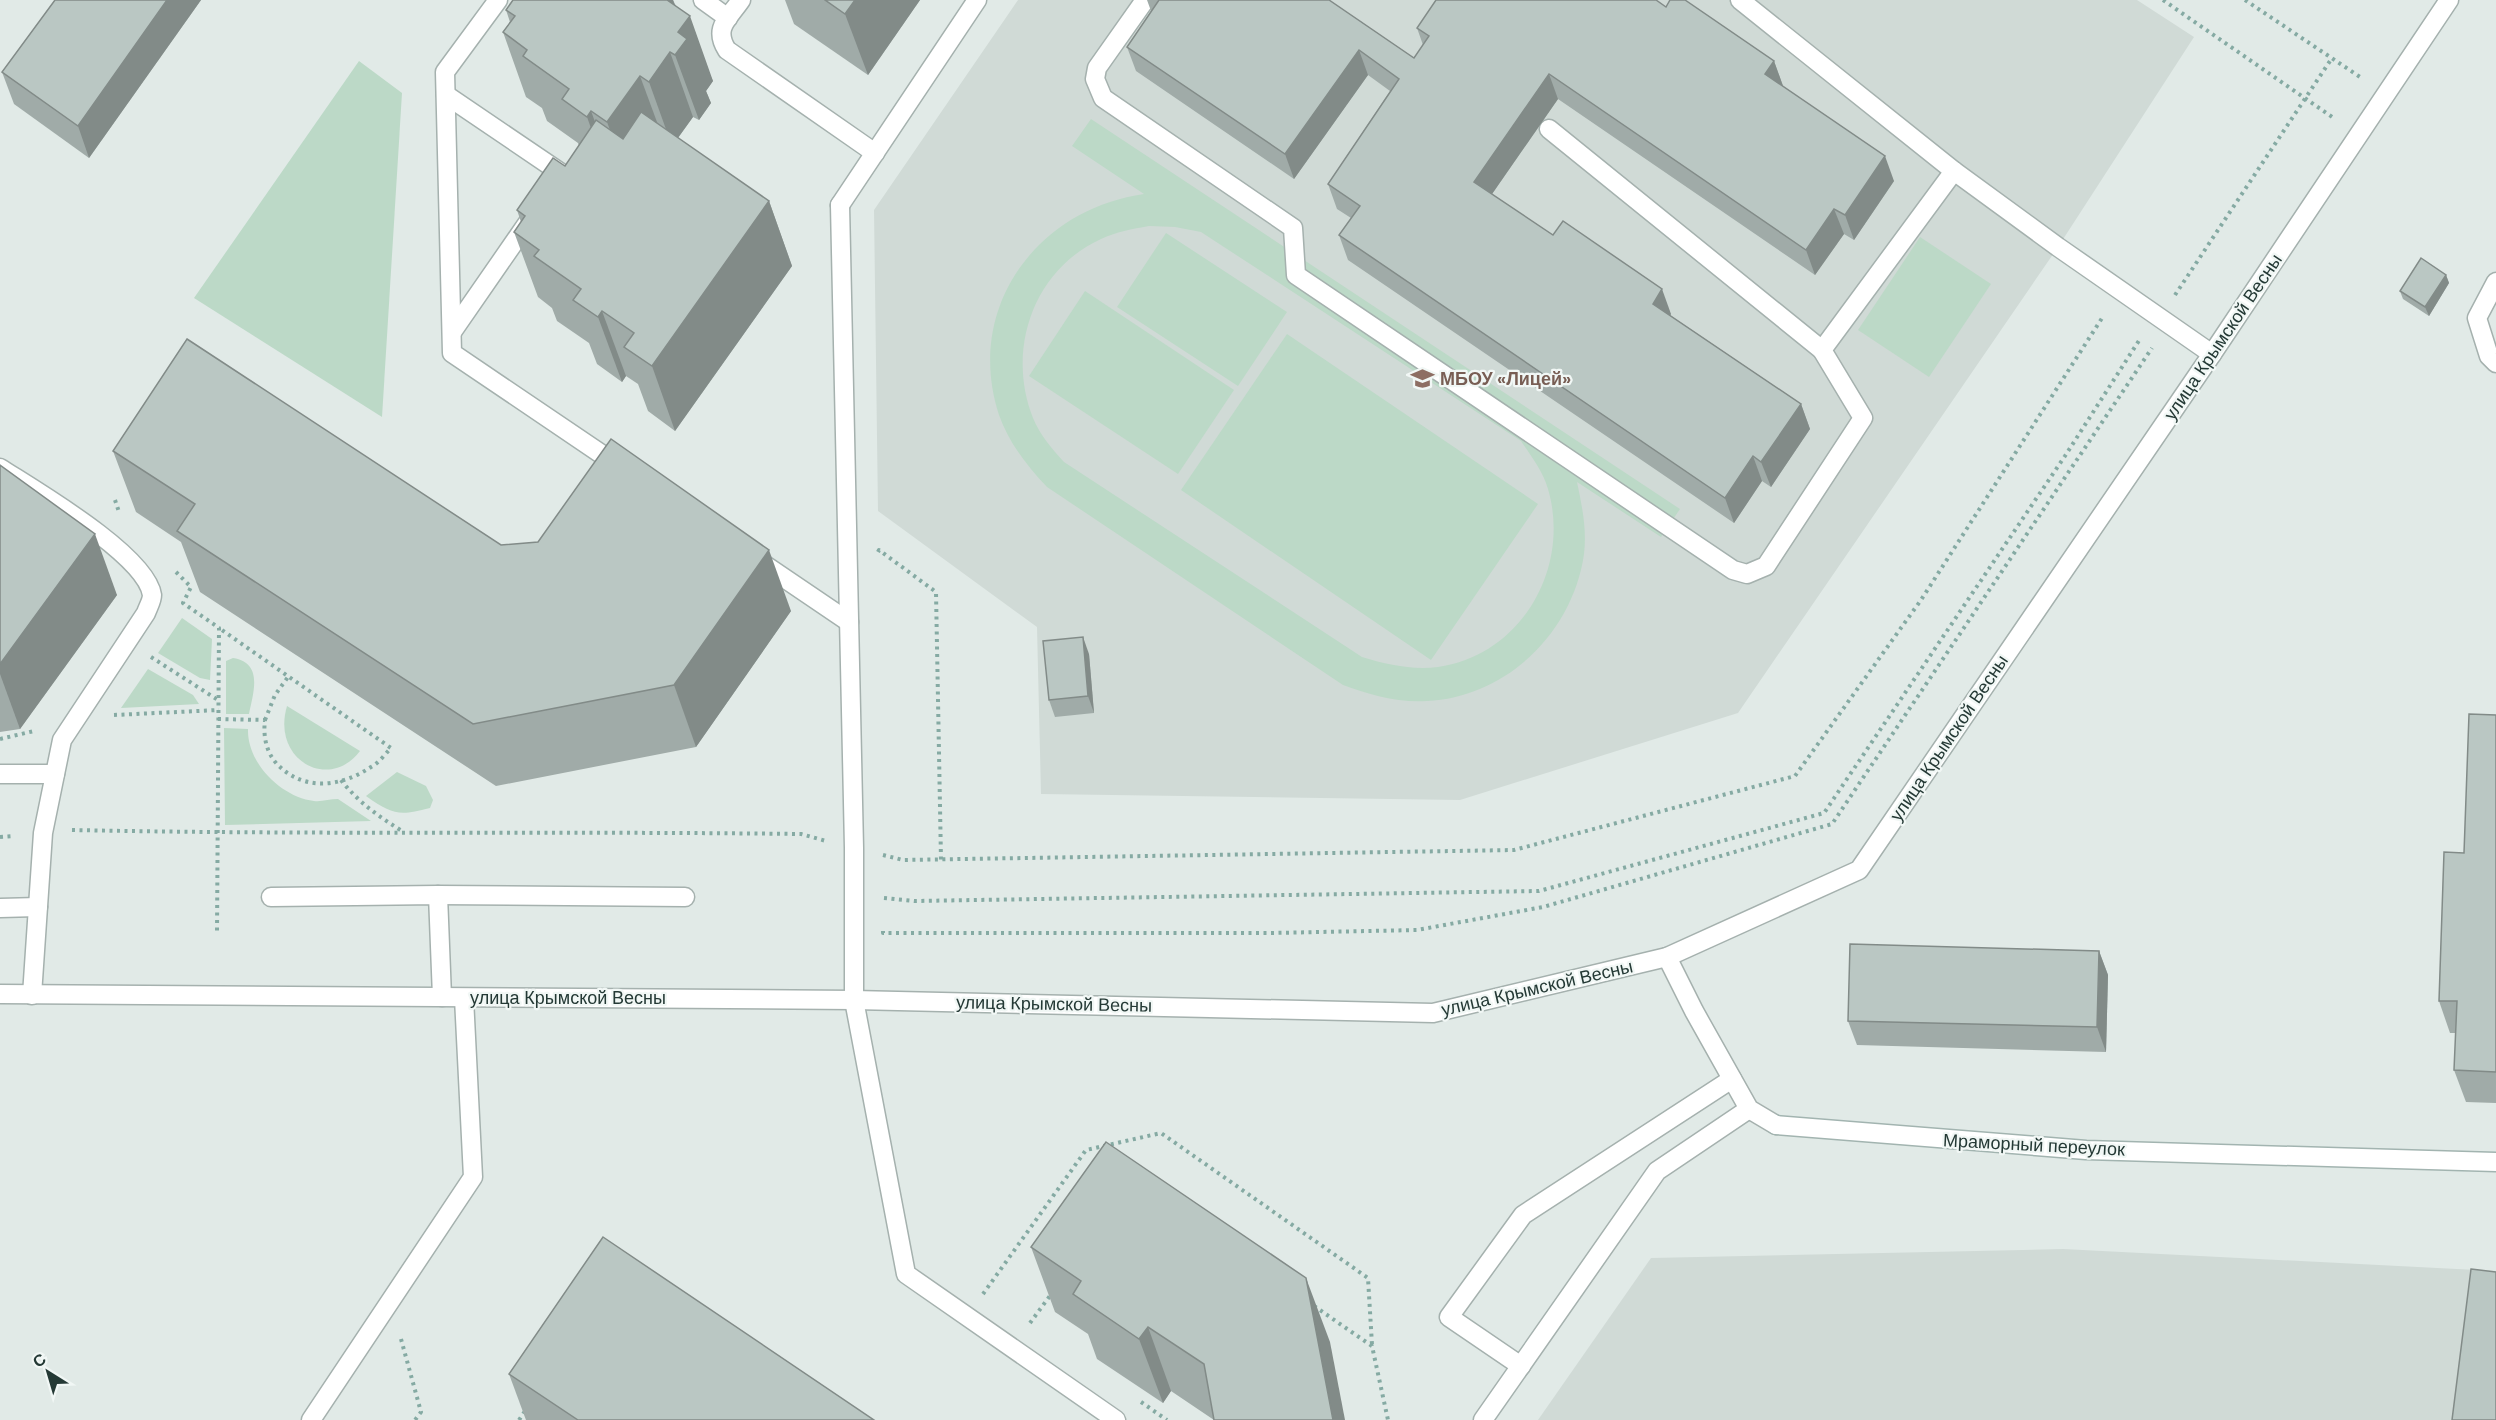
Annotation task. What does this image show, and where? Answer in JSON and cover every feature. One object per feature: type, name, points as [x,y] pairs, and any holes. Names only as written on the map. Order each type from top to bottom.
[{"type":"street","points":[[498,0],[445,72],[452,353],[631,474]]},
{"type":"street","points":[[703,0],[728,18]]},
{"type":"street","points":[[741,0],[720,29],[720,39],[727,50],[875,153]]},
{"type":"street","points":[[977,0],[840,205],[854,848],[855,999],[906,1274],[1116,1420]]},
{"type":"street","points":[[1146,0],[1098,68],[1095,79],[1102,98],[1293,228],[1296,275],[1733,570],[1747,574],[1766,566],[1863,418],[1822,350],[1549,129]]},
{"type":"street","points":[[1740,0],[1954,171],[2058,248],[2155,326],[2212,354]]},
{"type":"street","name":"улица Крымской Весны","points":[[0,994],[855,999],[1433,1013],[1667,957],[1859,870],[2212,354],[2449,0]]},
{"type":"street","points":[[446,95],[561,173],[452,332]]},
{"type":"street","points":[[1822,350],[1954,171]]},
{"type":"street","points":[[2496,282],[2477,318],[2489,356],[2496,363]]},
{"type":"street","points":[[0,468],[91,527],[140,571],[152,598],[146,613],[62,740],[43,833],[33,995]]},
{"type":"street","points":[[740,548],[849,622]]},
{"type":"street","points":[[0,774],[55,774]]},
{"type":"street","points":[[438,895],[442,998]]},
{"type":"street","points":[[272,897],[438,895],[685,897]]},
{"type":"street","points":[[0,908],[38,907]]},
{"type":"street","name":"Мраморный переулок","points":[[1667,957],[1749,1109],[1776,1125],[2085,1149],[2496,1162]]},
{"type":"street","points":[[311,1420],[473,1177],[464,998]]},
{"type":"street","points":[[1521,1366],[1449,1317],[1523,1215],[1732,1079]]},
{"type":"street","points":[[1483,1420],[1657,1171],[1749,1109]]},
{"type":"path","points":[[2163,0],[2359,135]]},
{"type":"path","points":[[2245,0],[2386,95]]},
{"type":"path","points":[[884,898],[914,901],[1539,891],[1824,813],[2065,456],[2145,330],[2155,326],[2332,58]]},
{"type":"path","points":[[0,837],[63,830],[801,834],[903,860],[1514,850],[1795,776],[1921,600],[2109,307]]},
{"type":"path","points":[[884,921],[883,933],[1272,933],[1417,930],[1543,907],[1832,824],[2159,338],[2155,326]]},
{"type":"path","points":[[115,500],[120,515]]},
{"type":"path","points":[[878,560],[879,550],[936,592],[941,860]]},
{"type":"path","points":[[175,572],[191,587],[177,612]]},
{"type":"path","points":[[183,603],[288,676],[391,748],[373,766],[351,778],[324,783],[297,781],[286,773],[270,754],[263,731],[275,695],[288,676]]},
{"type":"path","points":[[217,934],[219,628]]},
{"type":"path","points":[[154,647],[148,656],[219,700]]},
{"type":"path","points":[[116,705],[109,715],[219,710]]},
{"type":"path","points":[[219,719],[265,720]]},
{"type":"path","points":[[0,739],[31,733],[40,724]]},
{"type":"path","points":[[341,780],[353,796],[367,808],[404,832]]},
{"type":"path","points":[[884,844],[884,866]]},
{"type":"path","points":[[884,887],[884,909]]},
{"type":"path","points":[[967,1316],[1086,1150],[1161,1133],[1368,1278],[1372,1346],[1388,1420]]},
{"type":"path","points":[[1028,1326],[1055,1287]]},
{"type":"path","points":[[1304,1300],[1372,1346]]},
{"type":"path","points":[[391,1301],[421,1412],[415,1420]]},
{"type":"path","points":[[1137,1400],[1167,1420]]},
{"type":"path","points":[[519,1420],[526,1410]]},
{"type":"shaded area","name":"МБОУ «Лицей»","points":[[1018,0],[2137,0],[2194,37],[2058,247],[1738,713],[1460,800],[1041,794],[1037,627],[878,511],[874,210]]},
{"type":"shaded area","points":[[2063,1249],[2496,1271],[2496,1420],[1538,1420],[1651,1258]]},
{"type":"green space","points":[[359,61],[402,93],[382,417],[194,298]]},
{"type":"green space","points":[[1091,119],[1680,509],[1661,537],[1577,482],[1585,536],[1584,554],[1577,583],[1566,609],[1551,634],[1531,655],[1509,673],[1484,687],[1456,697],[1405,701],[1374,695],[1343,685],[1047,487],[1013,445],[999,415],[991,375],[992,337],[1001,302],[1018,270],[1042,242],[1071,220],[1106,203],[1144,194],[1072,146]],"holes":[[[1149,226],[1175,227],[1201,232],[1521,441],[1546,482],[1553,519],[1552,548],[1545,576],[1533,603],[1516,626],[1494,645],[1468,659],[1438,667],[1400,666],[1362,657],[1064,462],[1047,442],[1033,418],[1025,392],[1023,366],[1025,340],[1031,315],[1042,291],[1058,270],[1077,253],[1101,239]]]},
{"type":"green space","points":[[1166,233],[1287,312],[1238,386],[1117,307]]},
{"type":"green space","points":[[1920,237],[1991,284],[1929,377],[1858,330]]},
{"type":"green space","points":[[1085,291],[1234,390],[1178,474],[1029,376]]},
{"type":"green space","points":[[1287,334],[1538,504],[1431,660],[1181,490]]},
{"type":"green space","points":[[182,618],[212,639],[210,680],[200,678],[158,653]]},
{"type":"green space","points":[[233,658],[243,661],[253,672],[254,688],[249,714],[226,714],[226,661]]},
{"type":"green space","points":[[148,669],[193,695],[199,704],[121,708]]},
{"type":"green space","points":[[287,706],[360,751],[347,763],[333,769],[319,769],[306,764],[295,755],[287,742],[284,725]]},
{"type":"green space","points":[[224,728],[248,729],[249,742],[260,766],[278,785],[290,793],[314,801],[338,799],[371,821],[225,825]]},
{"type":"green space","points":[[397,772],[426,786],[433,800],[430,808],[397,812],[383,807],[366,796]]},
{"type":"building","points":[[55,0],[167,0],[78,126],[2,72]]},
{"type":"building","points":[[513,0],[667,0],[690,16],[678,32],[687,39],[675,55],[670,52],[649,82],[640,76],[607,122],[591,111],[587,117],[562,99],[569,89],[523,56],[527,50],[503,32],[515,16],[506,10]]},
{"type":"building","points":[[825,0],[855,0],[845,14]]},
{"type":"building","points":[[1159,0],[1329,0],[1414,58],[1429,36],[1417,28],[1436,0],[1656,0],[1666,7],[1670,0],[1685,0],[1774,61],[1765,74],[1885,156],[1845,215],[1834,209],[1806,250],[1549,74],[1474,182],[1553,235],[1563,221],[1662,289],[1653,304],[1801,404],[1761,462],[1753,456],[1725,498],[1339,235],[1360,206],[1328,184],[1399,79],[1359,50],[1285,154],[1127,47]]},
{"type":"building","points":[[641,112],[769,201],[652,366],[624,347],[634,333],[602,311],[598,317],[573,300],[581,289],[534,256],[539,250],[514,232],[525,216],[517,210],[553,158],[565,166],[596,120],[623,139]]},
{"type":"building","points":[[2421,258],[2446,275],[2425,307],[2400,291]]},
{"type":"building","points":[[187,339],[501,545],[538,542],[611,439],[769,550],[674,685],[473,724],[177,531],[195,504],[113,451]]},
{"type":"building","points":[[0,465],[95,534],[0,664]]},
{"type":"building","points":[[1083,637],[1088,696],[1049,700],[1043,641]]},
{"type":"building","points":[[2469,714],[2496,715],[2496,1072],[2454,1070],[2457,1001],[2439,1001],[2444,852],[2464,853]]},
{"type":"building","points":[[1850,944],[2099,951],[2097,1027],[1848,1021]]},
{"type":"building","points":[[1106,1142],[1306,1278],[1333,1420],[1214,1420],[1204,1364],[1148,1327],[1139,1339],[1073,1294],[1081,1281],[1031,1247]]},
{"type":"building","points":[[603,1237],[874,1420],[578,1420],[509,1374]]},
{"type":"building","points":[[2471,1269],[2496,1272],[2496,1420],[2452,1420]]},
{"type":"place","name":"МБОУ «Лицей»","points":[[1422,379]]}]
